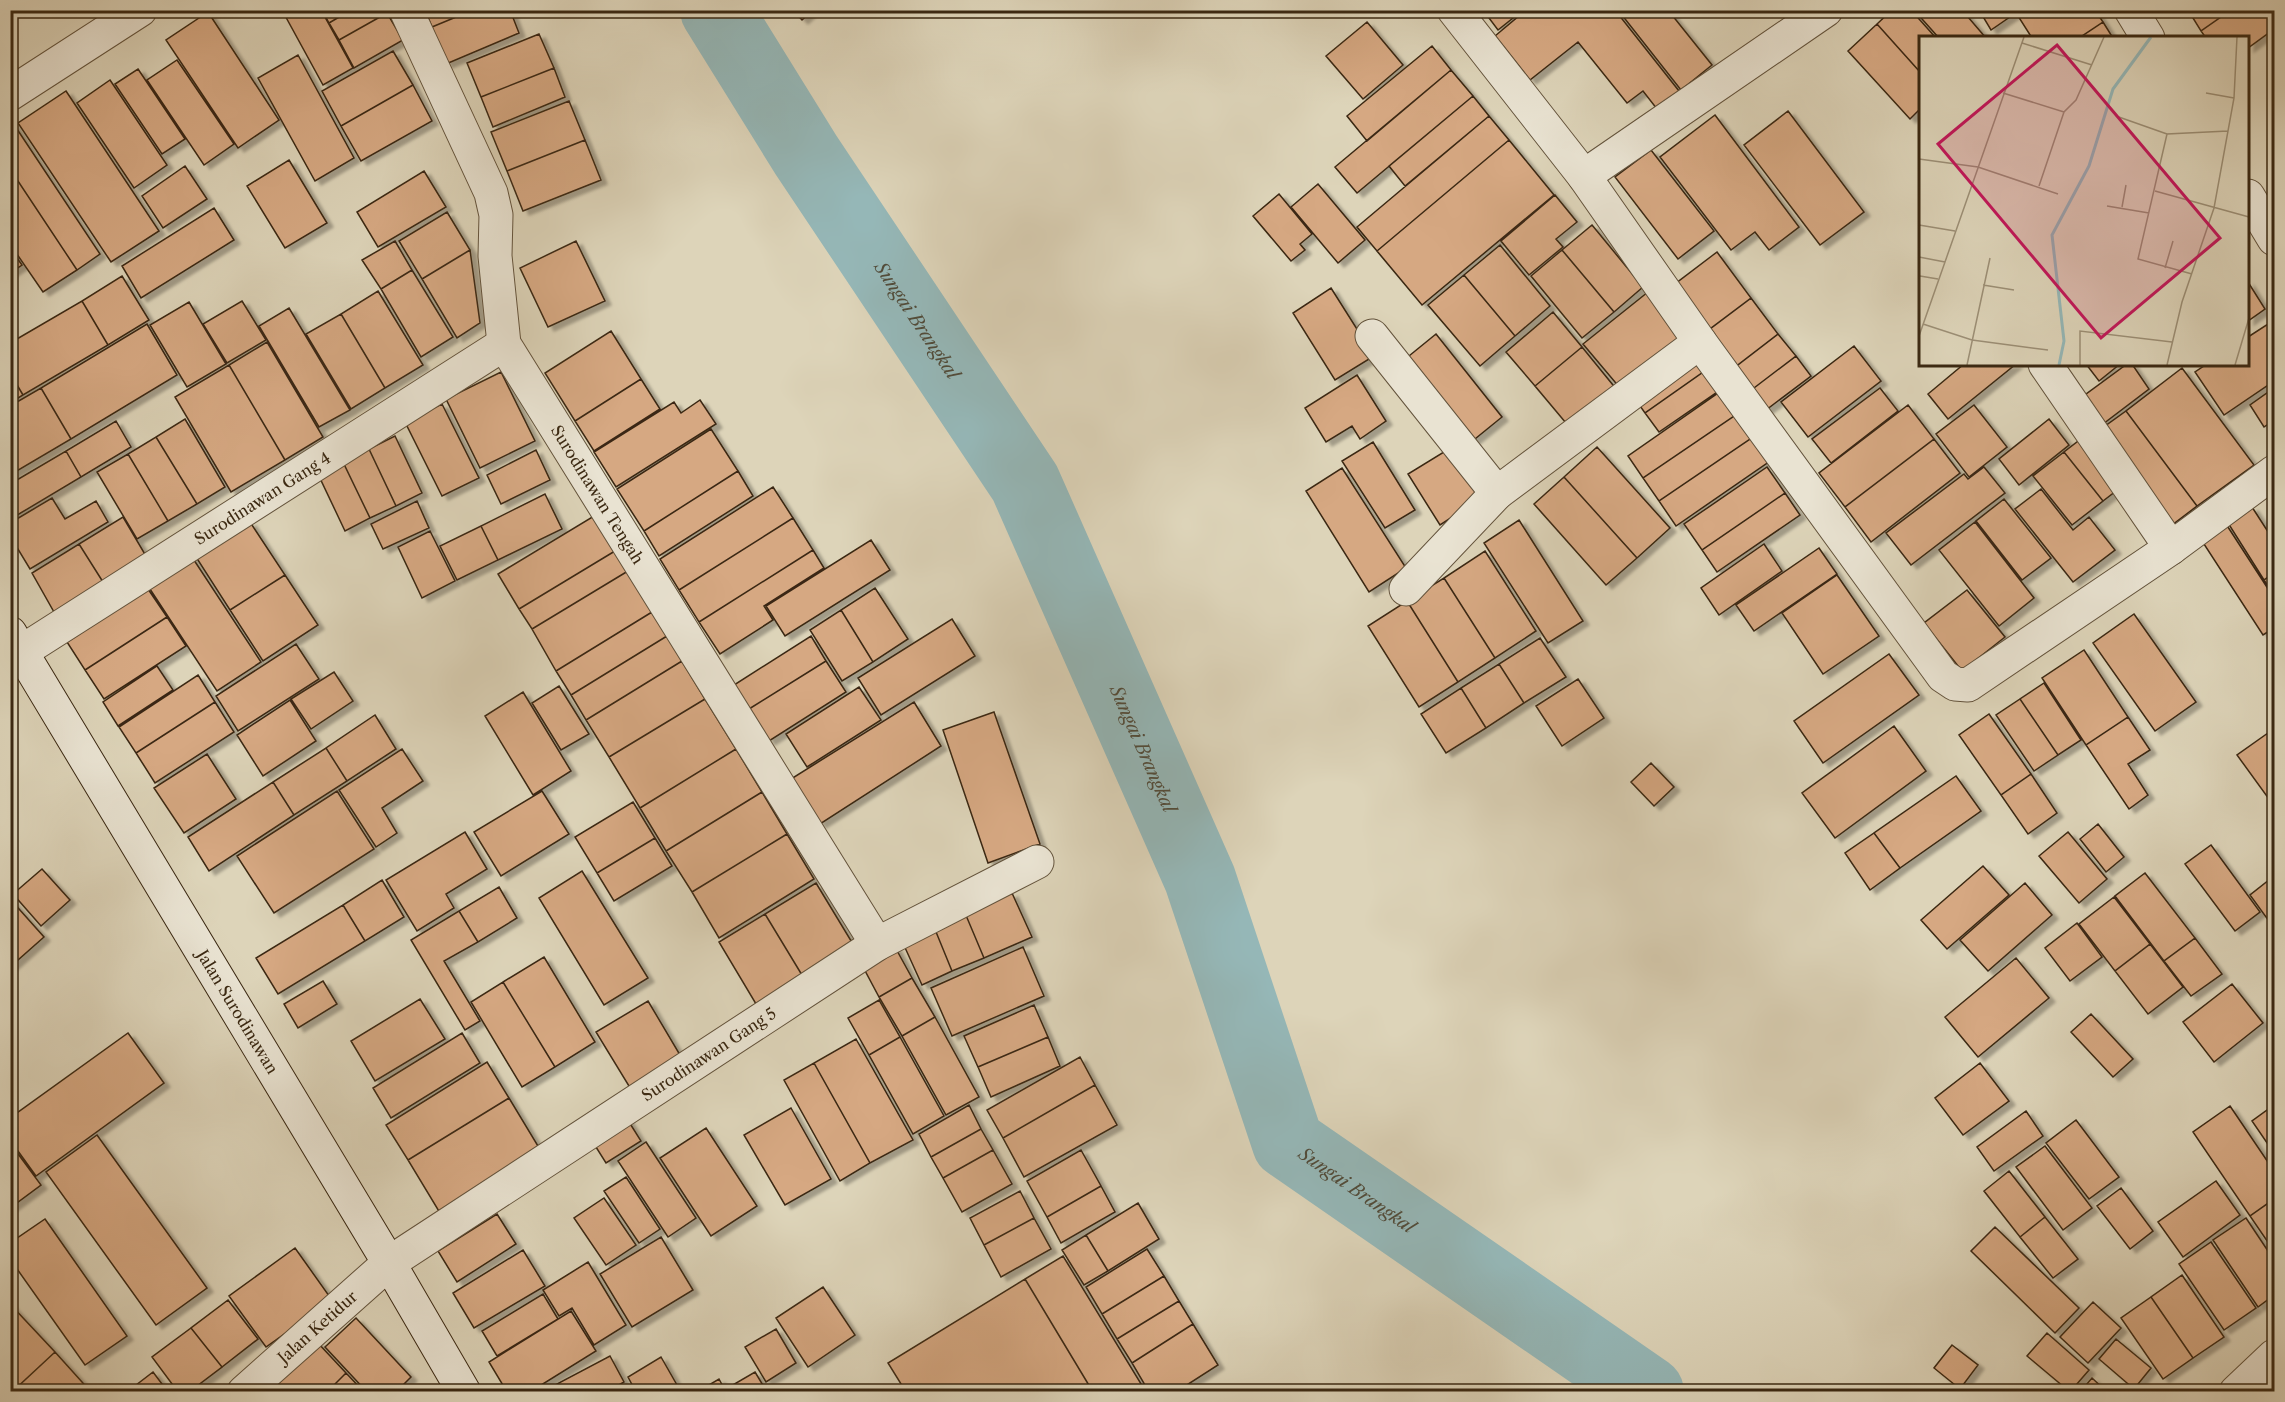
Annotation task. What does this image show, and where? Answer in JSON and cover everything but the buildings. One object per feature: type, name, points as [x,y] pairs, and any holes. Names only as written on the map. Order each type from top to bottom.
[{"type":"street","points":[[10,94],[140,10]]},
{"type":"street","name":"Surodinawan Tengah","points":[[406,10],[491,193],[496,215],[495,256],[504,344],[877,944]]},
{"type":"street","points":[[1454,10],[1584,176],[1700,342],[1943,676],[1955,684],[1968,685],[2171,548],[2274,472]]},
{"type":"street","points":[[1584,176],[1826,10]]},
{"type":"street","points":[[2131,10],[2147,36]]},
{"type":"street","points":[[2249,199],[2274,238]]},
{"type":"street","points":[[1372,336],[1497,493]]},
{"type":"street","points":[[1406,589],[1497,493],[1700,342]]},
{"type":"street","name":"Surodinawan Gang 4","points":[[16,643],[504,344]]},
{"type":"street","points":[[2046,366],[2171,548]]},
{"type":"street","name":"Jalan Surodinawan","points":[[16,643],[389,1263],[464,1392]]},
{"type":"street","name":"Surodinawan Gang 5","points":[[389,1263],[877,944],[1037,862]]},
{"type":"street","name":"Jalan Ketidur","points":[[244,1392],[389,1263]]},
{"type":"street","points":[[2236,1392],[2274,1356]]},
{"type":"waterway","name":"Sungai Brangkal","points":[[716,10],[806,155],[1025,483],[1200,879],[1288,1143],[1648,1392]]}]
